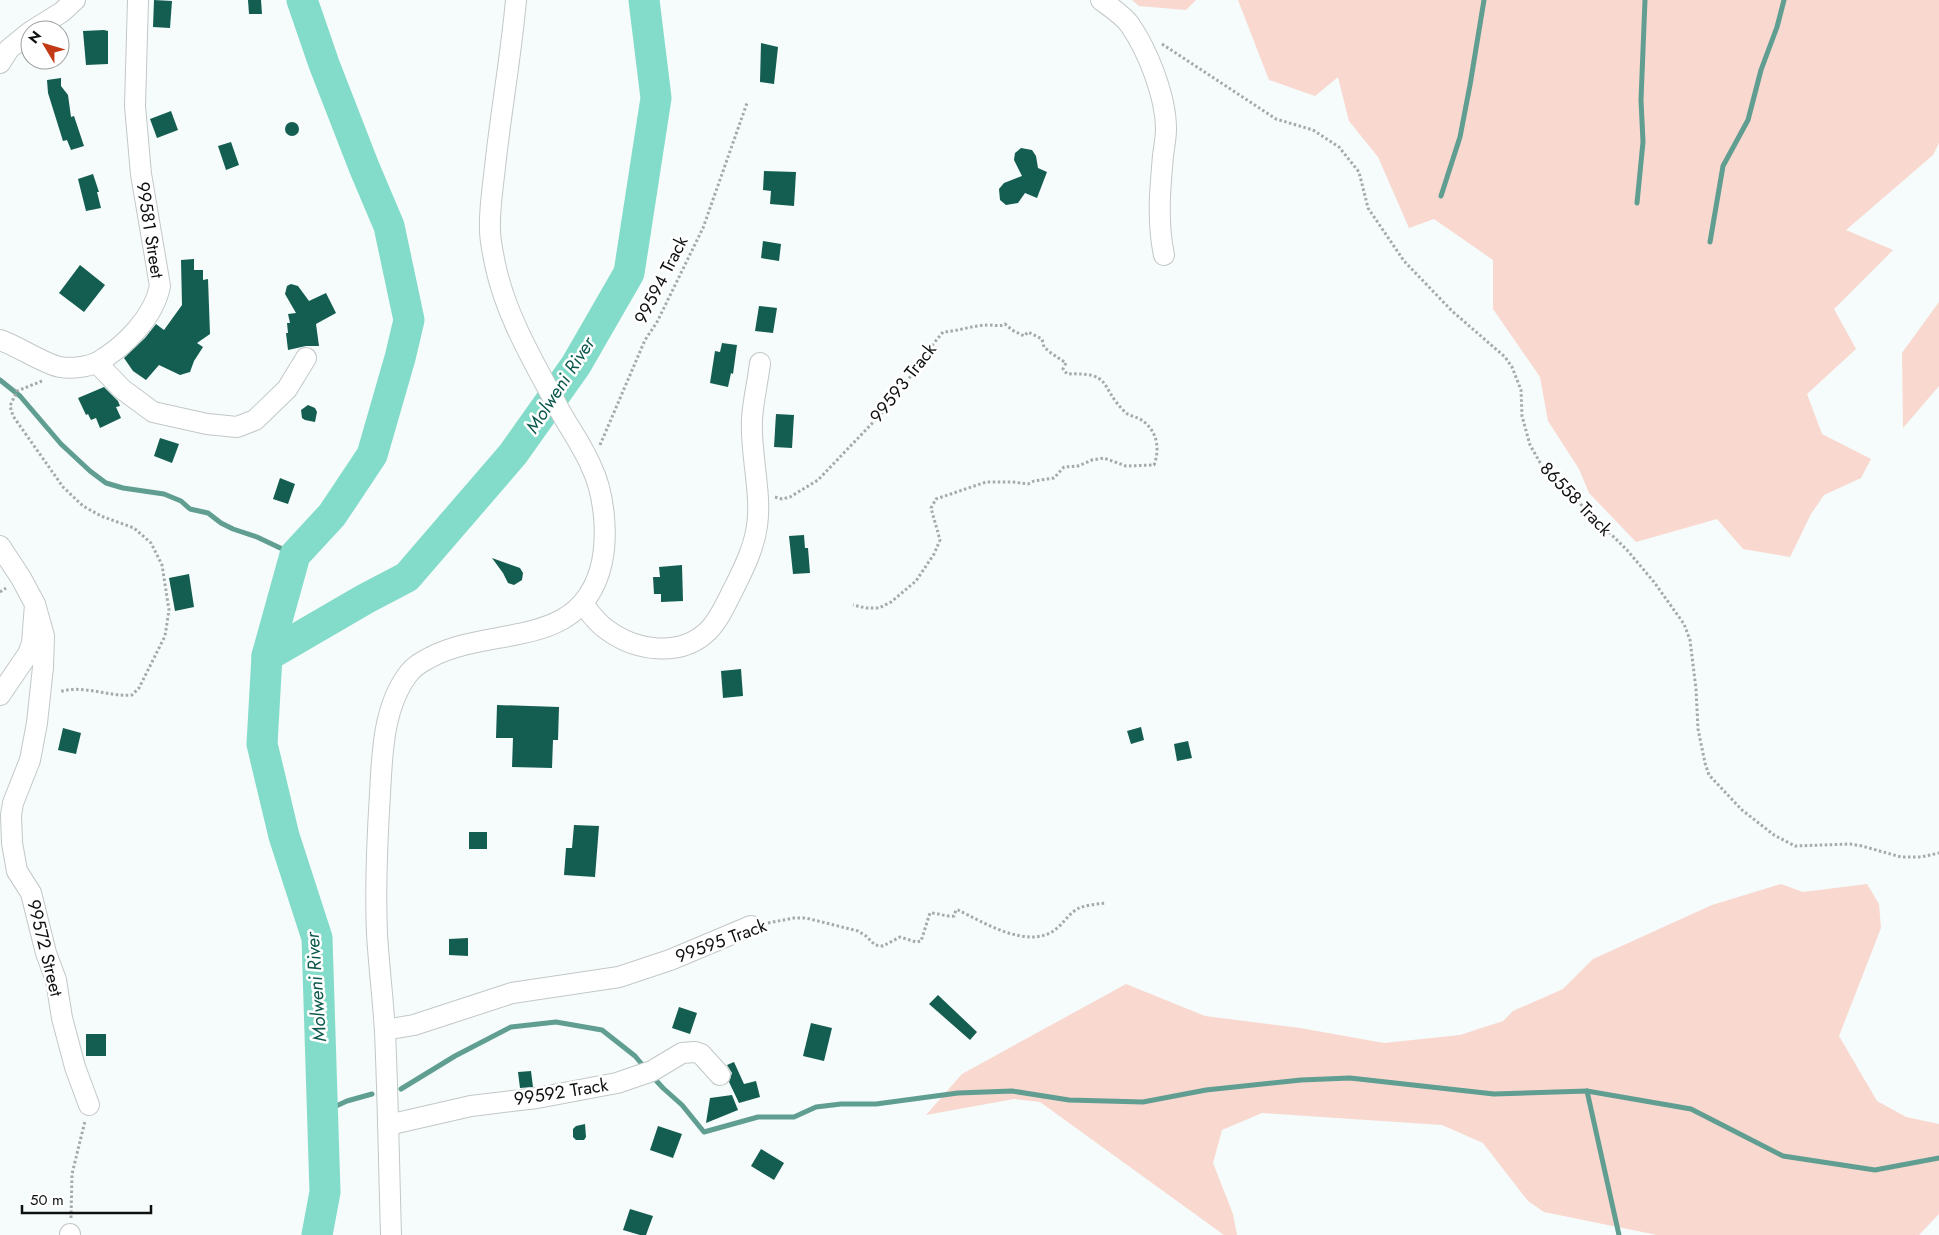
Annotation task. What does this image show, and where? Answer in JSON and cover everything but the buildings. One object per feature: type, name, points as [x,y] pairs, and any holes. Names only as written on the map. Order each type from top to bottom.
[{"type":"street","points":[[49,20],[62,12],[74,0]]},
{"type":"street","name":"99581 Street","points":[[0,340],[59,366],[72,367],[96,363],[121,344],[135,330],[156,300],[160,286],[141,174],[135,106],[138,0]]},
{"type":"street","points":[[390,1235],[385,1030],[377,938],[375,865],[382,760],[388,721],[400,685],[415,666],[452,647],[540,630],[563,620],[583,604],[596,581],[602,562],[606,532],[598,483],[592,466],[507,307],[489,232],[516,0]]},
{"type":"street","points":[[1101,0],[1129,24],[1146,54],[1163,104],[1166,129],[1159,213],[1164,255]]},
{"type":"street","points":[[0,63],[9,49],[20,40]]},
{"type":"street","points":[[96,363],[122,389],[153,412],[207,424],[237,427],[255,420],[287,389],[306,358]]},
{"type":"street","points":[[583,604],[605,628],[616,636],[640,646],[674,649],[699,639],[718,618],[754,545],[758,523],[752,419],[760,363]]},
{"type":"street","points":[[0,546],[21,578],[34,604],[32,643],[28,654],[0,695]]},
{"type":"street","name":"99572 Street","points":[[34,604],[44,636],[43,667],[30,760],[16,796],[11,816],[12,843],[18,871],[32,893],[46,953],[56,980],[62,1018],[89,1106]]},
{"type":"street","name":"99595 Track","points":[[385,1030],[414,1024],[512,993],[618,977],[670,960],[750,926]]},
{"type":"street","name":"99592 Track","points":[[388,1125],[471,1106],[546,1096],[617,1083],[652,1071],[682,1053],[701,1054],[720,1075]]},
{"type":"path","name":"86558 Track","points":[[1192,63],[1276,119],[1313,130],[1339,147],[1359,172],[1368,208],[1404,261],[1452,311],[1505,357],[1512,367],[1521,390],[1522,416],[1530,445],[1542,466],[1627,550],[1654,582],[1684,624],[1690,640],[1696,689],[1698,729],[1705,763],[1709,775],[1742,810],[1774,835],[1795,846],[1856,845],[1901,857],[1921,857],[1939,853]]},
{"type":"path","name":"99594 Track","points":[[592,466],[609,420],[645,340],[657,322],[683,264],[703,228],[746,102]]},
{"type":"path","name":"99593 Track","points":[[757,494],[782,499],[790,497],[818,480],[882,413],[910,377],[920,360],[943,332],[959,331],[981,326],[1002,326],[1005,324],[1024,336],[1028,332],[1037,335],[1042,339],[1044,347],[1066,363],[1063,369],[1067,374],[1092,374],[1101,379],[1125,414],[1139,418],[1156,438],[1159,451],[1154,464],[1126,466],[1104,458],[1078,466],[1064,467],[1054,478],[1034,481],[1028,484],[1007,481],[986,482],[936,499],[931,508],[940,540],[934,554],[916,581],[891,602],[879,608],[853,605]]},
{"type":"path","points":[[46,378],[17,391],[10,406],[13,416],[63,487],[83,506],[101,516],[134,528],[151,543],[162,565],[169,610],[166,636],[139,688],[132,695],[121,696],[103,691],[67,690],[55,695]]},
{"type":"path","name":"99595 Track","points":[[750,926],[794,918],[806,918],[858,931],[875,945],[883,946],[900,937],[916,942],[921,940],[930,913],[954,916],[956,910],[958,910],[999,930],[1028,936],[1042,936],[1055,930],[1078,908],[1106,903]]},
{"type":"path","points":[[70,1234],[72,1174],[89,1106]]},
{"type":"shaded area","points":[[1132,0],[1196,0],[1186,10],[1139,6]]},
{"type":"shaded area","points":[[1238,0],[1939,0],[1939,143],[1933,155],[1846,230],[1893,250],[1834,309],[1856,349],[1807,394],[1822,434],[1871,459],[1861,478],[1824,495],[1811,514],[1790,557],[1743,549],[1717,519],[1636,542],[1589,493],[1579,469],[1548,421],[1540,377],[1493,309],[1493,260],[1434,219],[1409,228],[1378,157],[1349,121],[1338,77],[1315,96],[1269,80]]},
{"type":"shaded area","points":[[1939,302],[1939,386],[1903,428],[1902,353]]},
{"type":"shaded area","points":[[1781,884],[1803,892],[1867,884],[1879,904],[1881,928],[1839,1036],[1877,1101],[1906,1117],[1939,1124],[1939,1214],[1919,1235],[1657,1235],[1544,1212],[1528,1201],[1483,1143],[1442,1125],[1262,1113],[1222,1130],[1213,1163],[1233,1214],[1237,1235],[1224,1235],[1040,1102],[1014,1099],[926,1115],[962,1074],[1126,984],[1205,1016],[1300,1028],[1384,1043],[1460,1035],[1503,1021],[1513,1011],[1563,989],[1593,959],[1712,905]]},
{"type":"waterway","name":"Molweni River","points":[[267,656],[295,555],[332,515],[372,455],[409,320],[389,226],[324,64],[302,0]]},
{"type":"waterway","name":"Molweni River","points":[[317,1235],[325,1192],[317,938],[284,836],[262,744],[267,656],[407,577],[513,454],[576,365],[629,273],[656,98],[644,0]]},
{"type":"waterway","points":[[1441,196],[1460,137],[1484,0]]},
{"type":"waterway","points":[[1637,203],[1643,142],[1641,100],[1645,0]]},
{"type":"waterway","points":[[1710,242],[1723,166],[1748,120],[1761,70],[1777,27],[1784,0]]},
{"type":"waterway","points":[[0,380],[20,396],[61,444],[106,483],[123,488],[164,494],[181,501],[190,509],[208,513],[233,529],[257,537],[295,555]]},
{"type":"waterway","points":[[401,1089],[455,1056],[511,1027],[556,1022],[602,1030],[635,1056],[646,1069]]},
{"type":"waterway","points":[[651,1075],[682,1105],[704,1132],[758,1117],[794,1117],[816,1107],[841,1104],[876,1104],[958,1093],[1012,1091],[1069,1100],[1143,1102],[1206,1090],[1301,1080],[1350,1078],[1494,1094],[1587,1091],[1691,1109],[1783,1156],[1875,1170],[1939,1158]]},
{"type":"waterway","points":[[1587,1091],[1619,1235]]},
{"type":"waterway","points":[[323,1112],[347,1101],[372,1094]]}]
